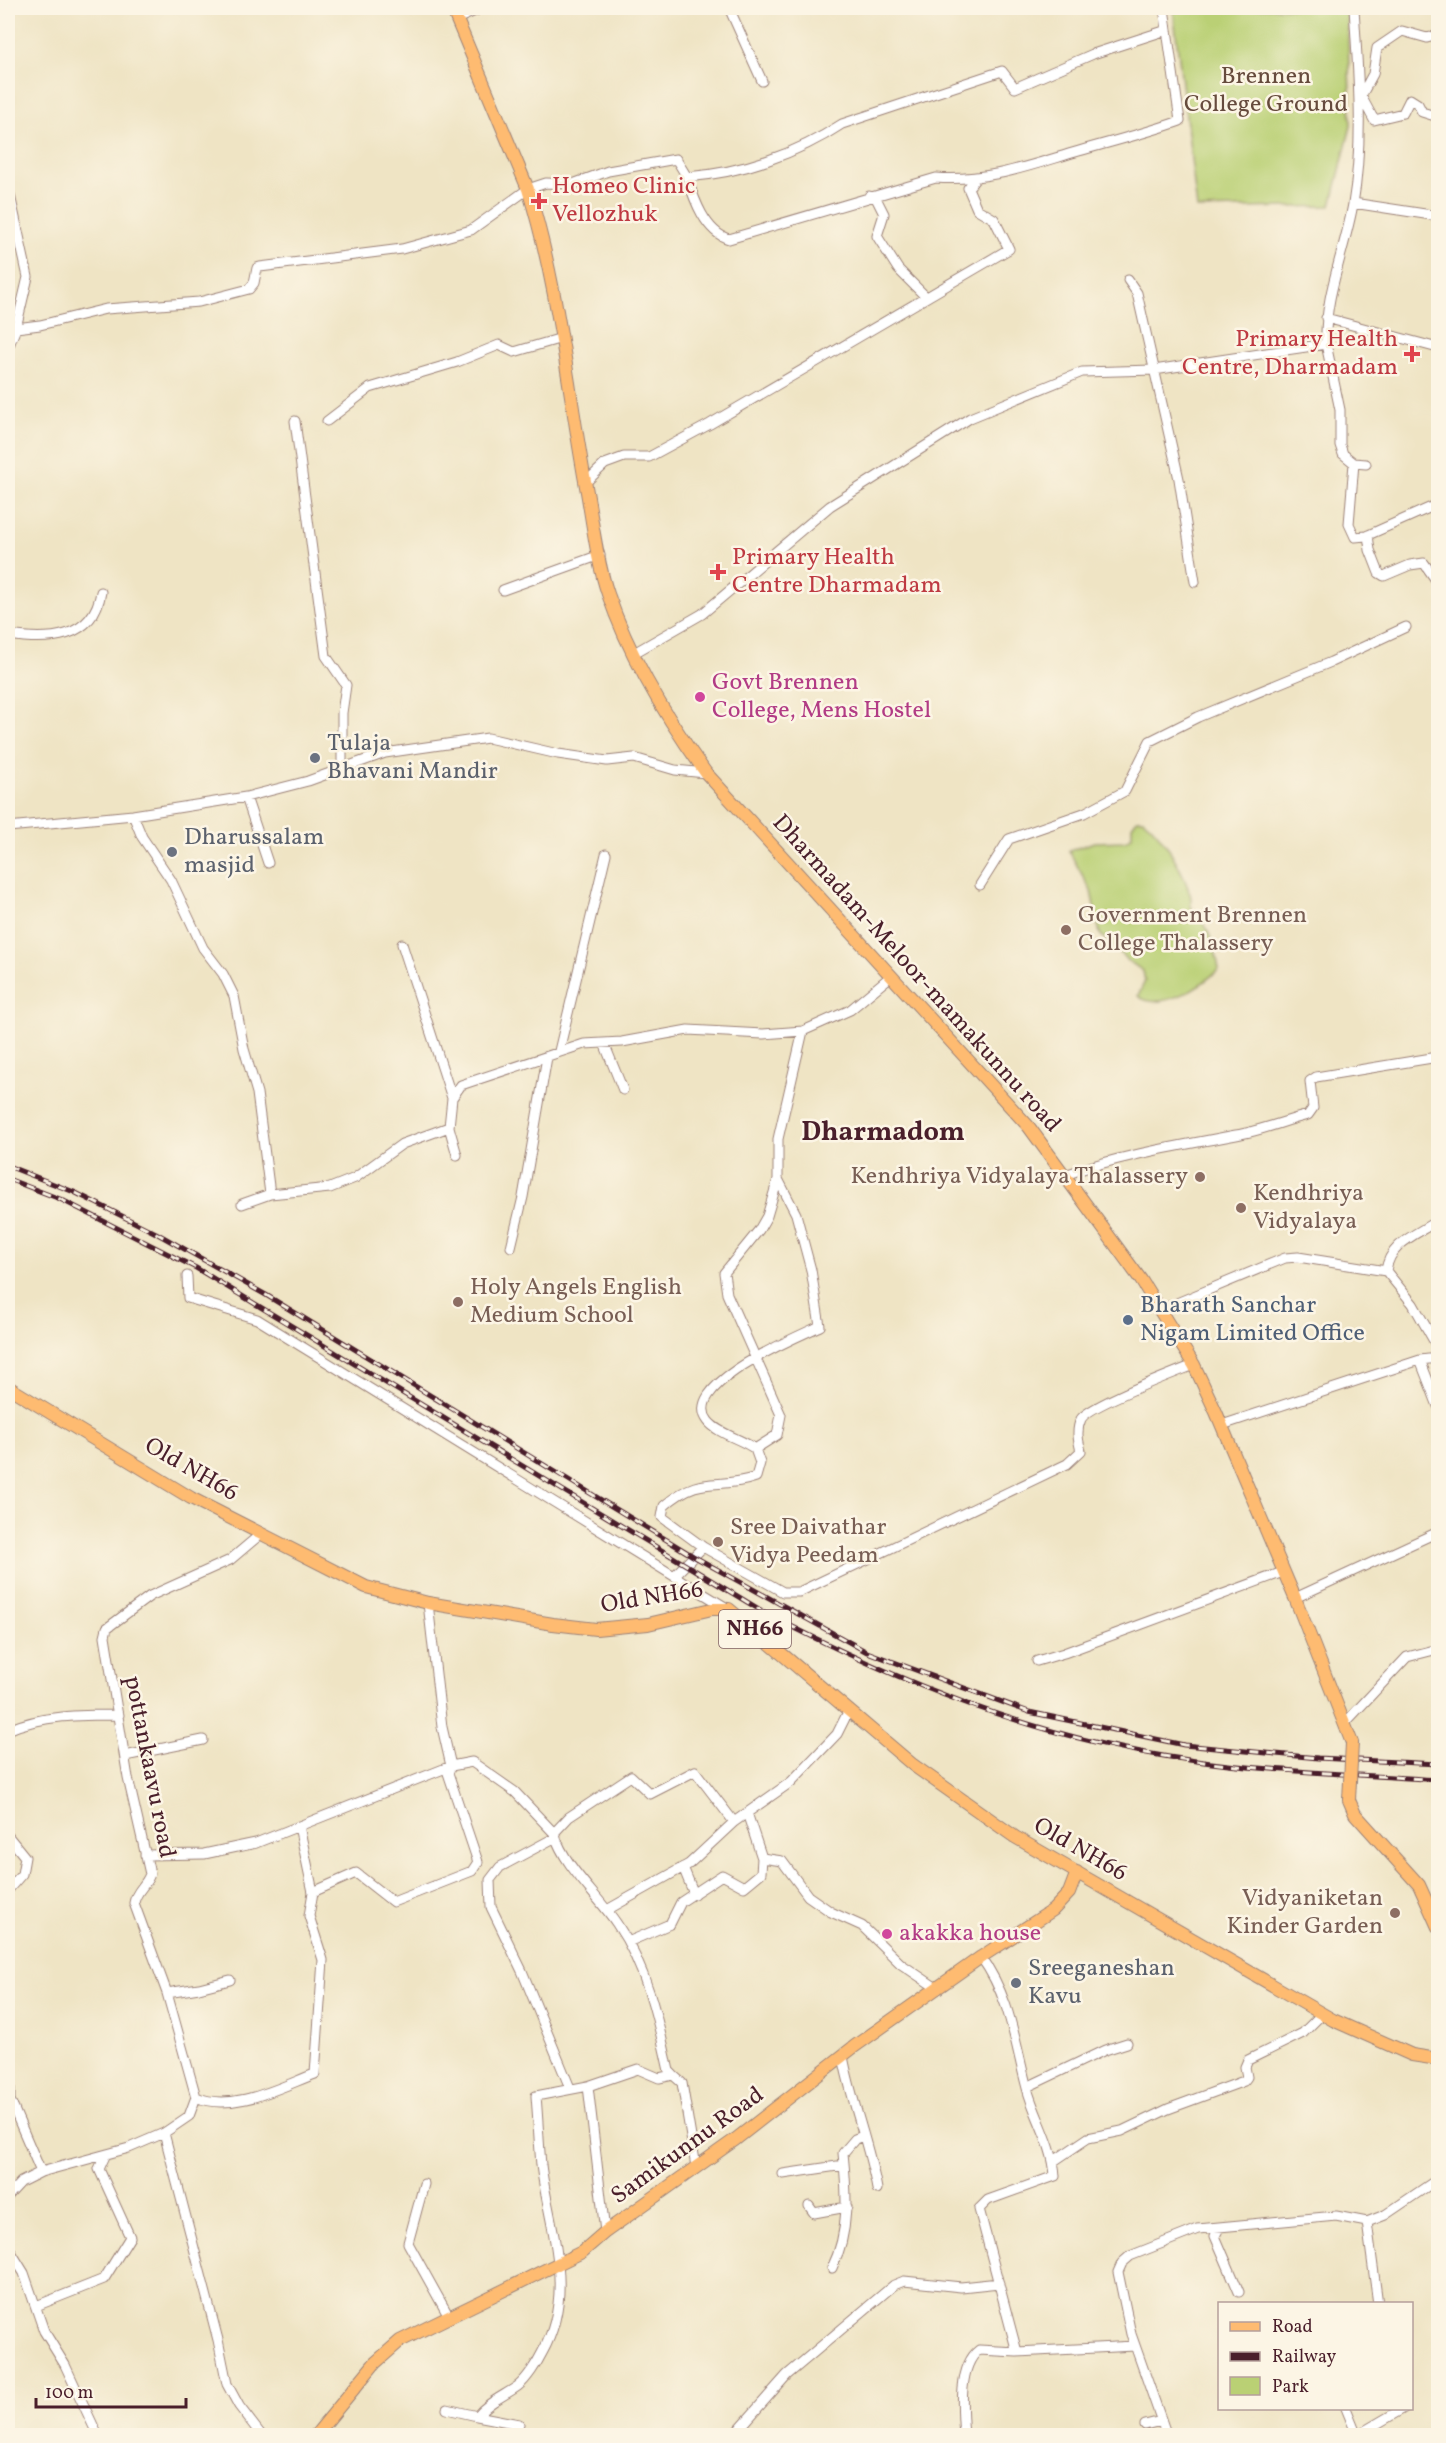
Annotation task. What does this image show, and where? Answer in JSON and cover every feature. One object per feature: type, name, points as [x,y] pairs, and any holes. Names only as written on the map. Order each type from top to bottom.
[{"type":"main road","name":"Dharmadam-Meloor-mamakunnu road","points":[[455,13],[528,189],[543,241],[562,338],[585,483],[608,593],[634,653],[675,728],[706,773],[958,1046],[1029,1127],[1160,1310],[1194,1365],[1222,1425],[1345,1723],[1352,1743],[1349,1800],[1355,1814],[1419,1885],[1438,1927]]},
{"type":"main road","name":"Old NH66","points":[[8,1387],[191,1498],[366,1587],[428,1603],[596,1629],[648,1624],[712,1609],[729,1609],[913,1765],[1015,1837],[1322,2014],[1412,2055],[1438,2059]]},
{"type":"main road","name":"Samikunnu Road","points":[[315,2436],[375,2363],[400,2341],[448,2315],[582,2252],[605,2232],[696,2167],[843,2056],[981,1957],[1053,1910],[1069,1893],[1077,1872]]},
{"type":"street","points":[[455,13],[482,8]]},
{"type":"street","points":[[729,8],[762,81]]},
{"type":"street","points":[[16,328],[40,325],[106,309],[199,302],[249,289],[254,283],[257,268],[260,267],[402,249],[471,230],[528,189],[546,183],[573,184],[608,171],[675,159],[687,177],[695,200],[711,226],[718,236],[729,239],[936,178],[976,178],[1024,169],[1180,121],[1164,8]]},
{"type":"street","points":[[1354,8],[1361,96],[1353,204],[1326,318],[1326,344],[1340,410],[1340,445],[1343,454],[1354,463],[1365,464]]},
{"type":"street","points":[[687,177],[734,170],[785,153],[820,139],[842,124],[1002,71],[1015,88],[1093,54],[1167,30]]},
{"type":"street","points":[[1361,96],[1373,74],[1377,48],[1402,31],[1427,38],[1438,35]]},
{"type":"street","points":[[1361,96],[1374,120],[1403,113],[1410,99],[1418,104],[1422,112],[1438,117]]},
{"type":"street","points":[[585,483],[605,464],[624,457],[649,457],[710,424],[925,296],[1009,249],[994,219],[977,209],[968,188],[976,178]]},
{"type":"street","points":[[8,186],[28,277],[16,328],[8,348]]},
{"type":"street","points":[[869,196],[876,198],[884,214],[877,236],[898,269],[925,296]]},
{"type":"street","points":[[1353,204],[1438,216]]},
{"type":"street","points":[[1128,280],[1137,293],[1179,479],[1195,582]]},
{"type":"street","points":[[1326,318],[1438,348]]},
{"type":"street","points":[[327,420],[370,388],[457,362],[499,345],[514,352],[562,338]]},
{"type":"street","points":[[634,653],[702,614],[830,506],[970,418],[1082,372],[1154,370],[1326,344]]},
{"type":"street","points":[[295,421],[326,656],[346,685],[342,712],[342,768]]},
{"type":"street","points":[[1354,463],[1349,524],[1355,537],[1368,535],[1438,504]]},
{"type":"street","points":[[1368,535],[1370,550],[1379,573],[1384,576],[1410,565],[1424,563],[1438,583]]},
{"type":"street","points":[[503,590],[600,555]]},
{"type":"street","points":[[8,635],[39,640],[81,629],[99,607],[101,592]]},
{"type":"street","points":[[980,885],[1010,838],[1084,813],[1125,791],[1150,741],[1198,717],[1330,662],[1406,627]]},
{"type":"street","points":[[8,827],[134,815],[246,797],[308,781],[385,753],[488,738],[558,754],[607,760],[634,758],[675,770],[706,773]]},
{"type":"street","points":[[246,797],[268,863]]},
{"type":"street","points":[[134,815],[142,837],[171,880],[202,948],[223,974],[234,996],[244,1049],[256,1093],[270,1194]]},
{"type":"street","points":[[559,1051],[606,854]]},
{"type":"street","points":[[402,944],[452,1098]]},
{"type":"street","points":[[457,1155],[449,1127],[452,1098],[455,1091],[469,1081],[547,1057],[559,1051],[688,1030],[762,1034],[803,1030],[850,1010],[891,976]]},
{"type":"street","points":[[755,1449],[777,1435],[782,1422],[781,1415],[727,1294],[723,1273],[759,1230],[767,1216],[778,1179],[778,1139],[803,1030]]},
{"type":"street","points":[[604,1043],[623,1090]]},
{"type":"street","points":[[511,1247],[523,1197],[547,1057]]},
{"type":"street","points":[[1065,1175],[1093,1164],[1238,1135],[1308,1115],[1313,1108],[1310,1081],[1316,1077],[1438,1057]]},
{"type":"street","points":[[242,1204],[270,1194],[330,1188],[356,1178],[402,1144],[449,1127]]},
{"type":"street","points":[[778,1179],[796,1214],[811,1270],[820,1326],[754,1357],[723,1379],[704,1403],[703,1412],[709,1422],[755,1449],[760,1463],[756,1477],[704,1483],[688,1488],[673,1498],[662,1511],[662,1517],[668,1524],[703,1547],[783,1592],[799,1592],[1067,1464],[1081,1451],[1077,1438],[1079,1427],[1087,1412],[1148,1383],[1194,1365]]},
{"type":"street","points":[[1386,1271],[1387,1261],[1394,1250],[1438,1220]]},
{"type":"street","points":[[1160,1310],[1285,1258],[1298,1257],[1386,1271],[1419,1312],[1438,1348]]},
{"type":"street","points":[[187,1276],[188,1298],[257,1318],[729,1609]]},
{"type":"street","points":[[1222,1425],[1420,1360],[1438,1358]]},
{"type":"street","points":[[1420,1360],[1438,1406]]},
{"type":"street","points":[[1295,1598],[1438,1532]]},
{"type":"street","name":"pottankaavu road","points":[[196,2097],[167,1993],[134,1903],[136,1893],[147,1884],[150,1874],[125,1756],[106,1647],[107,1628],[150,1596],[230,1560],[262,1533]]},
{"type":"street","points":[[674,1576],[703,1547]]},
{"type":"street","points":[[1037,1661],[1283,1572]]},
{"type":"street","points":[[313,1892],[356,1873],[393,1902],[472,1871],[478,1862],[448,1773],[451,1766],[442,1727],[428,1603]]},
{"type":"street","points":[[1345,1723],[1407,1657],[1438,1649]]},
{"type":"street","points":[[608,1910],[683,1867],[734,1822],[791,1782],[821,1754],[837,1734],[849,1710]]},
{"type":"street","points":[[8,1730],[76,1715],[119,1715]]},
{"type":"street","points":[[125,1756],[202,1740]]},
{"type":"street","points":[[145,1855],[228,1850],[298,1826],[451,1766],[472,1762],[515,1792],[555,1835],[586,1885],[608,1910],[628,1942],[653,2001],[669,2071],[682,2083],[696,2167]]},
{"type":"street","points":[[570,2088],[522,1971],[491,1907],[490,1880],[500,1867],[555,1835],[569,1817],[631,1776],[650,1794],[695,1771],[734,1822]]},
{"type":"street","points":[[628,1942],[670,1924],[681,1902],[722,1875],[744,1887],[761,1873],[762,1858],[747,1813]]},
{"type":"street","points":[[8,2196],[21,2182],[41,2172],[105,2156],[165,2133],[189,2116],[196,2097],[212,2104],[255,2096],[315,2074],[323,1960],[309,1917],[313,1892],[298,1826]]},
{"type":"street","points":[[8,1836],[25,1857],[22,1874],[8,1890]]},
{"type":"street","points":[[762,1858],[782,1861],[808,1896],[831,1912],[862,1926],[901,1964],[938,1989]]},
{"type":"street","points":[[683,1867],[694,1894]]},
{"type":"street","points":[[981,1957],[995,1978],[1013,2026],[1027,2087],[1054,2161],[1055,2176],[988,2200],[979,2209],[1017,2352]]},
{"type":"street","points":[[167,1993],[230,1980]]},
{"type":"street","points":[[1054,2161],[1088,2138],[1122,2131],[1168,2109],[1244,2081],[1247,2077],[1245,2067],[1248,2060],[1302,2033],[1322,2014]]},
{"type":"street","points":[[1027,2087],[1105,2049],[1127,2043]]},
{"type":"street","points":[[8,2047],[10,2100],[41,2172]]},
{"type":"street","points":[[843,2056],[849,2090],[872,2162],[877,2189]]},
{"type":"street","points":[[477,2415],[484,2407],[520,2384],[542,2354],[559,2308],[560,2262],[541,2165],[536,2096],[588,2086],[638,2069],[659,2078],[673,2075]]},
{"type":"street","points":[[588,2086],[605,2232]]},
{"type":"street","points":[[165,2133],[218,2340],[227,2384],[239,2406],[262,2436]]},
{"type":"street","points":[[832,2268],[845,2227],[847,2207],[843,2153],[846,2148],[863,2136]]},
{"type":"street","points":[[36,2306],[104,2279],[130,2237],[99,2169],[105,2156]]},
{"type":"street","points":[[783,2174],[844,2165]]},
{"type":"street","points":[[1167,2436],[1135,2346],[1118,2272],[1122,2263],[1130,2256],[1198,2229],[1336,2216],[1367,2222],[1385,2215],[1438,2179]]},
{"type":"street","points":[[424,2184],[408,2243],[448,2315]]},
{"type":"street","points":[[809,2206],[814,2213],[847,2207]]},
{"type":"street","points":[[1367,2222],[1378,2302]]},
{"type":"street","points":[[1218,2228],[1215,2236],[1239,2292]]},
{"type":"street","points":[[8,2247],[24,2273],[44,2331],[65,2365],[98,2436]]},
{"type":"street","points":[[733,2436],[787,2375],[894,2285],[904,2281],[961,2287],[999,2283]]},
{"type":"street","points":[[964,2436],[965,2379],[974,2354],[979,2349],[1017,2352],[1135,2346]]},
{"type":"street","points":[[447,2409],[519,2424]]},
{"type":"street","points":[[1347,2410],[1360,2434],[1402,2410]]},
{"type":"street","points":[[1145,2425],[1161,2421]]},
{"type":"green space","name":"Brennen College Ground","points":[[1173,8],[1347,8],[1351,126],[1331,206],[1197,209]]},
{"type":"green space","points":[[1137,819],[1143,819],[1151,826],[1165,843],[1177,864],[1191,896],[1191,907],[1210,935],[1219,969],[1181,995],[1157,1001],[1138,996],[1145,981],[1143,971],[1127,960],[1100,934],[1091,891],[1069,851],[1094,842],[1125,841],[1132,836],[1132,826]]},
{"type":"railway","points":[[8,1166],[74,1192],[156,1233],[266,1295],[693,1556],[867,1652],[1029,1712],[1184,1745],[1318,1758],[1438,1764]]},
{"type":"railway","points":[[8,1179],[60,1199],[196,1268],[762,1611],[916,1684],[1023,1722],[1077,1738],[1133,1750],[1189,1760],[1251,1767],[1438,1780]]},
{"type":"place","name":"Homeo Clinic Vellozhuk","points":[[539,201]]},
{"type":"place","name":"Primary Health Centre, Dharmadam","points":[[1412,354]]},
{"type":"place","name":"Primary Health Centre Dharmadam","points":[[718,572]]},
{"type":"place","name":"Govt Brennen College, Mens Hostel","points":[[700,697]]},
{"type":"place","name":"Tulaja Bhavani Mandir","points":[[315,758]]},
{"type":"place","name":"Dharussalam masjid","points":[[172,852]]},
{"type":"place","name":"Government Brennen College Thalassery","points":[[1066,930]]},
{"type":"place","name":"Kendhriya Vidyalaya Thalassery","points":[[1200,1177]]},
{"type":"place","name":"Kendhriya Vidyalaya","points":[[1241,1208]]},
{"type":"place","name":"Holy Angels English Medium School","points":[[458,1302]]},
{"type":"place","name":"Bharath Sanchar Nigam Limited Office","points":[[1128,1320]]},
{"type":"place","name":"Sree Daivathar Vidya Peedam","points":[[718,1542]]},
{"type":"place","name":"Vidyaniketan Kinder Garden","points":[[1395,1913]]},
{"type":"place","name":"akakka house","points":[[887,1934]]},
{"type":"place","name":"Sreeganeshan Kavu","points":[[1016,1983]]},
{"type":"district","name":"Dharmadom","points":[[883,1133]]}]
